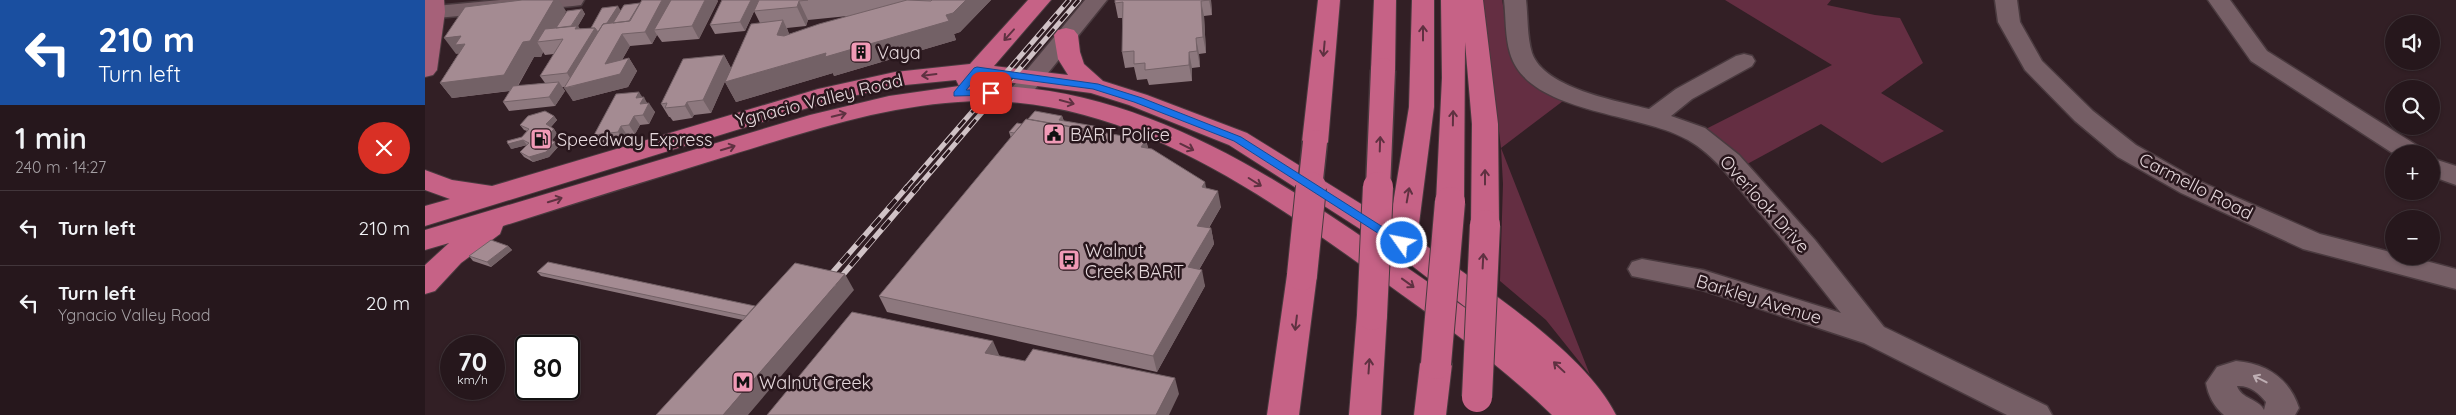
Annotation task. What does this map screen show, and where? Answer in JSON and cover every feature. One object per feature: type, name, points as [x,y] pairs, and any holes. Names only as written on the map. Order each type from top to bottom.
[{"type":"highway","points":[[957,94],[1040,0]]},
{"type":"highway","points":[[1283,415],[1302,275],[1329,0]]},
{"type":"highway","points":[[1365,415],[1372,315],[1385,0]]},
{"type":"highway","points":[[1354,245],[1385,253],[1396,249],[1402,243],[1404,215],[1420,114],[1423,0]]},
{"type":"highway","points":[[1430,415],[1450,202],[1454,78],[1452,0]]},
{"type":"highway","points":[[1473,0],[1485,124],[1485,225],[1477,406]]},
{"type":"highway","points":[[1066,35],[1068,59],[1082,76],[1094,86]]},
{"type":"highway","name":"Ygnacio Valley Road","points":[[425,240],[504,203],[818,97],[895,79],[977,70],[1026,85],[1053,98],[1082,106],[1162,135],[1241,173],[1354,245],[1510,357],[1573,415]]},
{"type":"highway","name":"Ygnacio Valley Road","points":[[425,216],[504,203],[883,105],[1026,85],[1094,86],[1138,100],[1238,139],[1402,243],[1528,338],[1580,387],[1600,415]]},
{"type":"highway","points":[[425,179],[455,191],[504,203],[470,240],[438,268],[425,283]]},
{"type":"main road","points":[[425,70],[431,8]]},
{"type":"street","points":[[431,8],[573,0]]},
{"type":"street","points":[[1026,85],[1096,0]]},
{"type":"street","name":"Overlook Drive","points":[[1515,0],[1521,53],[1530,70],[1572,97],[1653,118],[1696,134],[1730,160],[1805,247],[1874,335],[2036,415]]},
{"type":"street","name":"Carmello Road","points":[[2007,0],[2009,22],[2033,65],[2084,116],[2127,151],[2190,187],[2313,242],[2456,279]]},
{"type":"street","points":[[2219,0],[2259,56],[2398,145]]},
{"type":"street","points":[[1653,118],[1684,94],[1744,61]]},
{"type":"street","points":[[2440,170],[2456,176]]},
{"type":"street","name":"Barkley Avenue","points":[[1642,269],[1703,280],[1874,335]]},
{"type":"street","points":[[2236,412],[2221,390],[2221,383],[2229,374],[2246,374],[2265,381],[2279,395],[2283,408],[2277,415]]},
{"type":"shaded area","points":[[1483,0],[1502,0],[1512,52],[1519,71],[1563,101],[1501,148]]},
{"type":"shaded area","points":[[1725,0],[1831,0],[1827,5],[1900,18],[1923,63],[1881,93],[1944,131],[1882,163],[1821,124],[1738,169],[1696,134],[1832,65]]},
{"type":"shaded area","points":[[1501,148],[1590,375],[1546,320],[1500,281],[1503,184]]},
{"type":"building","points":[[522,0],[554,0],[530,41],[523,42],[504,75],[440,83],[465,44],[455,45],[461,36],[444,38],[465,7]]},
{"type":"building","points":[[642,0],[662,0],[645,32],[622,34],[605,64],[629,58],[620,74],[564,88],[603,24],[630,21]]},
{"type":"building","points":[[671,0],[705,0],[692,26],[654,30]]},
{"type":"building","points":[[722,0],[751,0],[740,22],[710,25]]},
{"type":"building","points":[[759,0],[808,0],[799,1],[797,7],[754,11]]},
{"type":"building","points":[[907,0],[966,0],[953,13],[946,15],[949,21],[825,57],[826,53],[725,82],[751,24],[783,20],[777,35],[784,36],[819,24]]},
{"type":"building","points":[[1115,0],[1209,0],[1201,1],[1203,37],[1196,38],[1197,51],[1189,52],[1189,65],[1145,70],[1145,63],[1134,64],[1134,51],[1122,52],[1123,2],[1115,3]]},
{"type":"building","points":[[640,3],[629,21],[613,23],[624,5]]},
{"type":"building","points":[[618,6],[607,23],[603,24],[598,32],[595,28],[591,28],[602,8]]},
{"type":"building","points":[[582,9],[571,26],[556,28],[567,11]]},
{"type":"building","points":[[577,26],[575,29],[595,28],[567,73],[540,76],[563,39],[537,42],[545,29]]},
{"type":"building","points":[[724,55],[703,100],[687,102],[685,106],[665,108],[667,103],[661,104],[683,59]]},
{"type":"building","points":[[559,82],[549,97],[503,102],[513,86]]},
{"type":"building","points":[[639,92],[636,98],[644,97],[640,104],[649,103],[643,115],[634,116],[629,125],[621,126],[618,132],[594,135],[616,94]]},
{"type":"building","points":[[545,111],[554,116],[546,124],[554,129],[546,138],[555,142],[546,152],[529,157],[520,152],[529,143],[523,140],[508,144],[507,141],[522,137],[529,129],[520,125],[528,116]]},
{"type":"building","points":[[1035,111],[1062,116],[1059,120],[1105,128],[1101,132],[1028,119]]},
{"type":"building","points":[[1026,119],[1146,140],[1141,147],[1152,149],[1205,182],[1202,187],[1218,191],[1197,226],[1211,228],[1188,267],[1202,270],[1153,356],[879,296]]},
{"type":"building","points":[[1017,123],[1022,124],[1014,133],[1009,132]]},
{"type":"building","points":[[491,240],[508,246],[487,262],[469,256]]},
{"type":"building","points":[[548,262],[755,306],[746,316],[537,272]]},
{"type":"building","points":[[795,263],[845,274],[723,415],[656,415]]},
{"type":"building","points":[[852,312],[993,341],[985,353],[1025,361],[1033,349],[1175,378],[1156,415],[767,415]]},
{"type":"railway","points":[[906,188],[1069,0]]},
{"type":"railway","points":[[917,188],[1079,0]]},
{"type":"railway","points":[[825,281],[907,187]]},
{"type":"railway","points":[[835,284],[918,187]]},
{"type":"place","name":"Vaya","points":[[861,52]]},
{"type":"place","name":"BART Police","points":[[1054,134]]},
{"type":"place","name":"Speedway Express","points":[[541,139]]},
{"type":"place","name":"Walnut Creek BART","points":[[1069,260]]},
{"type":"place","name":"Walnut Creek","points":[[743,382]]},
{"type":"route","points":[[991,93],[957,94],[977,70],[1032,76],[1094,86],[1138,100],[1238,139],[1402,243]]}]
